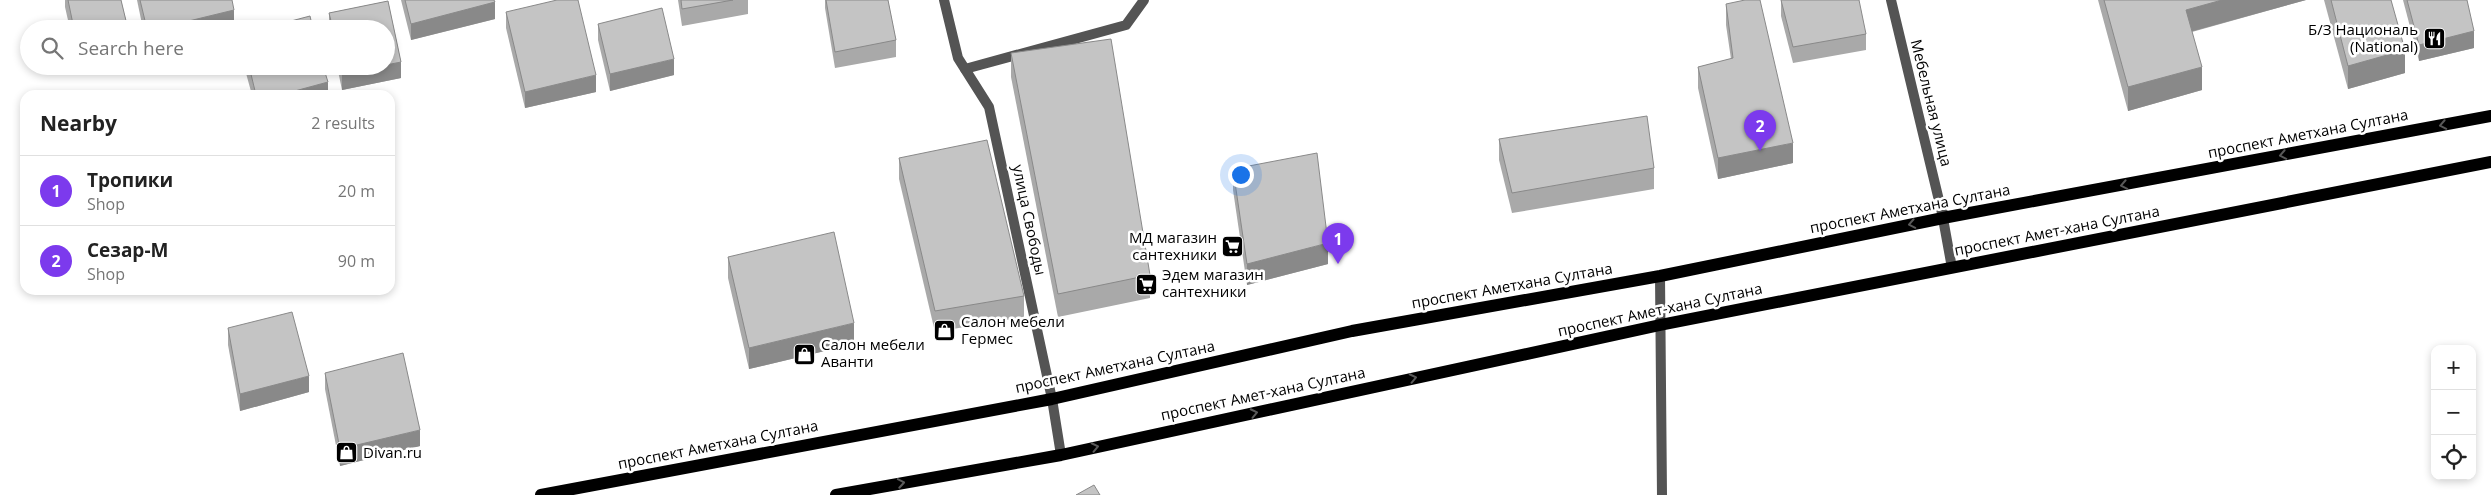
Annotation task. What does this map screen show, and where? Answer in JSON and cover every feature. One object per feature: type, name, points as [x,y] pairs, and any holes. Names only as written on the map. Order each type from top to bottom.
[{"type":"main road","name":"проспект Аметхана Султана","points":[[541,495],[1052,398],[1352,331],[1660,276],[1945,215],[2491,116]]},
{"type":"main road","name":"проспект Амет-хана Султана","points":[[836,495],[1061,454],[1660,325],[2491,162]]},
{"type":"street","name":"улица Свободы","points":[[944,0],[958,58],[990,107],[1052,398],[1061,454]]},
{"type":"street","points":[[965,69],[1126,25],[1144,0]]},
{"type":"street","name":"Мебельная улица","points":[[1890,0],[1945,215],[1952,268]]},
{"type":"street","points":[[1660,276],[1662,495]]},
{"type":"building","points":[[68,0],[121,0],[126,20],[72,20]]},
{"type":"building","points":[[140,0],[232,0],[234,10],[193,20],[145,20]]},
{"type":"building","points":[[405,0],[494,0],[495,2],[411,24]]},
{"type":"building","points":[[557,0],[578,0],[596,75],[525,92],[506,12]]},
{"type":"building","points":[[681,0],[733,0],[682,9]]},
{"type":"building","points":[[826,0],[888,0],[896,40],[835,52]]},
{"type":"building","points":[[1745,0],[1760,0],[1793,143],[1718,158],[1698,67],[1733,58],[1726,4]]},
{"type":"building","points":[[1781,0],[1859,0],[1866,34],[1793,47]]},
{"type":"building","points":[[2104,0],[2222,0],[2186,10],[2202,67],[2128,87]]},
{"type":"building","points":[[2331,0],[2391,0],[2405,50],[2348,66]]},
{"type":"building","points":[[2407,0],[2467,0],[2474,31],[2419,45]]},
{"type":"building","points":[[388,1],[392,20],[331,20],[329,13]]},
{"type":"building","points":[[662,8],[674,59],[610,74],[598,24]]},
{"type":"building","points":[[310,16],[311,20],[295,20]]},
{"type":"building","points":[[395,34],[401,62],[395,63]]},
{"type":"building","points":[[1111,39],[1150,275],[1058,294],[1011,53]]},
{"type":"building","points":[[251,75],[326,75],[328,82],[298,90],[255,90]]},
{"type":"building","points":[[1647,116],[1654,168],[1512,193],[1499,139]]},
{"type":"building","points":[[987,140],[1024,296],[935,311],[899,158]]},
{"type":"building","points":[[1317,153],[1328,243],[1247,264],[1233,169]]},
{"type":"building","points":[[834,232],[854,323],[749,348],[728,257]]},
{"type":"building","points":[[292,312],[309,376],[240,394],[228,328]]},
{"type":"building","points":[[403,353],[420,430],[340,449],[325,373]]},
{"type":"building","points":[[1094,485],[1100,495],[1076,495]]},
{"type":"place","name":"Б/З Националь (National)","points":[[2434,39]]},
{"type":"place","name":"Сезар-М","points":[[1760,151]]},
{"type":"place","name":"МД магазин сантехники","points":[[1233,247]]},
{"type":"place","name":"Тропики","points":[[1338,264]]},
{"type":"place","name":"Эдем магазин сантехники","points":[[1146,284]]},
{"type":"place","name":"Салон мебели Гермес","points":[[945,331]]},
{"type":"place","name":"Салон мебели Аванти","points":[[805,354]]},
{"type":"place","name":"Divan.ru","points":[[347,453]]}]
